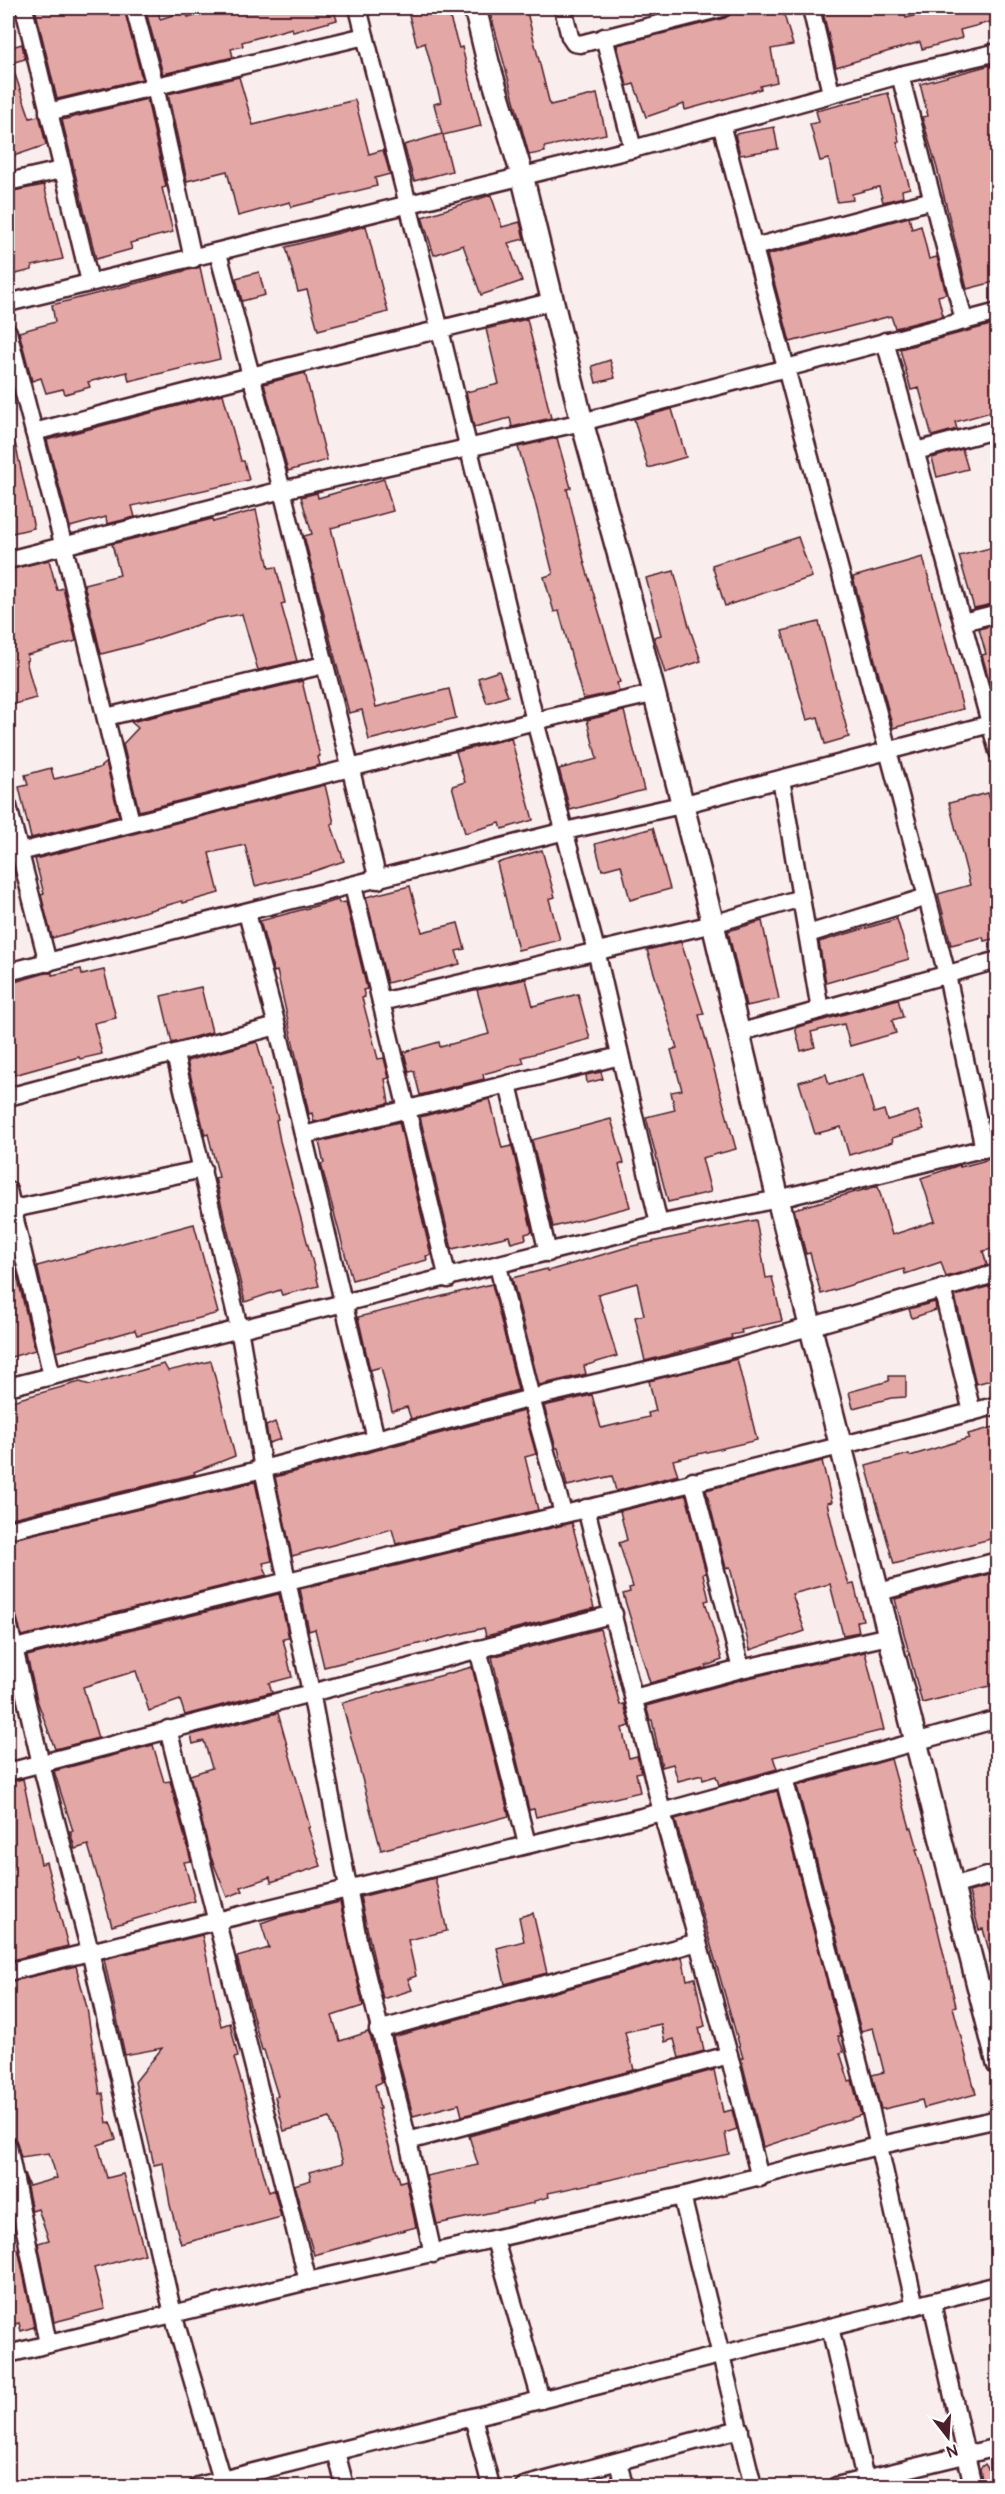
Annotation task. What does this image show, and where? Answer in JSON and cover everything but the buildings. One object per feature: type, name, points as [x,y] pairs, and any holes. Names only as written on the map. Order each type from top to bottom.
[{"type":"street","points":[[24,8],[61,170],[90,282]]},
{"type":"street","points":[[134,8],[155,86],[192,259]]},
{"type":"street","points":[[358,8],[469,446],[535,721],[596,950],[659,1224]]},
{"type":"street","points":[[475,8],[488,62],[522,175],[582,422],[624,574],[778,1199],[952,1886],[988,1989],[998,2064]]},
{"type":"street","points":[[563,8],[570,37],[574,43],[580,44],[662,14],[722,8]]},
{"type":"street","points":[[811,8],[831,93]]},
{"type":"street","points":[[48,112],[365,36]]},
{"type":"street","points":[[604,37],[633,149]]},
{"type":"street","points":[[8,303],[633,149],[831,93],[998,52]]},
{"type":"street","points":[[900,75],[964,320]]},
{"type":"street","points":[[8,1387],[239,1328],[448,1279],[659,1224],[778,1199],[991,1147],[927,897],[721,124]]},
{"type":"street","points":[[8,182],[61,170]]},
{"type":"street","points":[[754,247],[933,200]]},
{"type":"street","points":[[218,252],[282,490],[378,880]]},
{"type":"street","points":[[34,432],[554,301]]},
{"type":"street","points":[[8,560],[282,490],[582,422],[998,312]]},
{"type":"street","points":[[8,332],[64,547],[131,822]]},
{"type":"street","points":[[885,341],[963,622],[994,723],[998,752]]},
{"type":"street","points":[[916,451],[998,429]]},
{"type":"street","points":[[963,622],[998,613]]},
{"type":"street","points":[[106,717],[324,665]]},
{"type":"street","points":[[13,853],[350,767],[652,694]]},
{"type":"street","points":[[8,972],[565,831],[681,805],[994,723]]},
{"type":"street","points":[[781,779],[820,1010]]},
{"type":"street","points":[[8,806],[13,853],[48,963]]},
{"type":"street","points":[[353,886],[448,1279]]},
{"type":"street","points":[[808,934],[927,897]]},
{"type":"street","points":[[381,1002],[712,924],[801,898]]},
{"type":"street","points":[[246,913],[304,1135],[376,1439]]},
{"type":"street","points":[[738,1033],[998,960]]},
{"type":"street","points":[[8,1097],[277,1026]]},
{"type":"street","points":[[175,1054],[239,1328],[263,1469],[285,1580],[311,1692],[359,1945],[433,2254]]},
{"type":"street","points":[[304,1135],[620,1056]]},
{"type":"street","points":[[508,1084],[548,1253]]},
{"type":"street","points":[[10,1209],[203,1169]]},
{"type":"street","points":[[8,1190],[10,1209],[52,1376]]},
{"type":"street","points":[[498,1266],[563,1513]]},
{"type":"street","points":[[8,1530],[263,1469],[531,1398],[690,1360],[998,1273]]},
{"type":"street","points":[[942,1288],[972,1412]]},
{"type":"street","points":[[11,1649],[285,1580],[842,1447],[998,1406]]},
{"type":"street","points":[[693,1482],[741,1669]]},
{"type":"street","points":[[586,1508],[662,1812],[729,2055],[760,2178]]},
{"type":"street","points":[[879,1592],[998,1562]]},
{"type":"street","points":[[8,1772],[614,1614]]},
{"type":"street","points":[[8,1622],[11,1649],[90,1951],[173,2314],[222,2480]]},
{"type":"street","points":[[634,1698],[741,1669],[889,1636]]},
{"type":"street","points":[[478,1648],[526,1844]]},
{"type":"street","points":[[8,1972],[662,1812],[998,1719]]},
{"type":"street","points":[[168,1729],[308,2281]]},
{"type":"street","points":[[784,1778],[869,2103],[915,2306]]},
{"type":"street","points":[[952,1886],[998,1873]]},
{"type":"street","points":[[378,2030],[698,1942]]},
{"type":"street","points":[[408,2142],[729,2055]]},
{"type":"street","points":[[8,2354],[308,2281],[760,2178],[877,2146],[998,2119]]},
{"type":"street","points":[[8,2146],[48,2344]]},
{"type":"street","points":[[682,2196],[753,2487]]},
{"type":"street","points":[[495,2240],[541,2400]]},
{"type":"street","points":[[198,2487],[998,2285]]},
{"type":"street","points":[[932,2303],[973,2487]]},
{"type":"street","points":[[830,2327],[864,2479]]},
{"type":"street","points":[[473,2417],[492,2487]]},
{"type":"street","points":[[524,2487],[740,2430]]},
{"type":"street","points":[[836,2487],[998,2446]]},
{"type":"street","points":[[336,2452],[345,2487]]},
{"type":"street","points":[[618,2462],[624,2487]]}]
